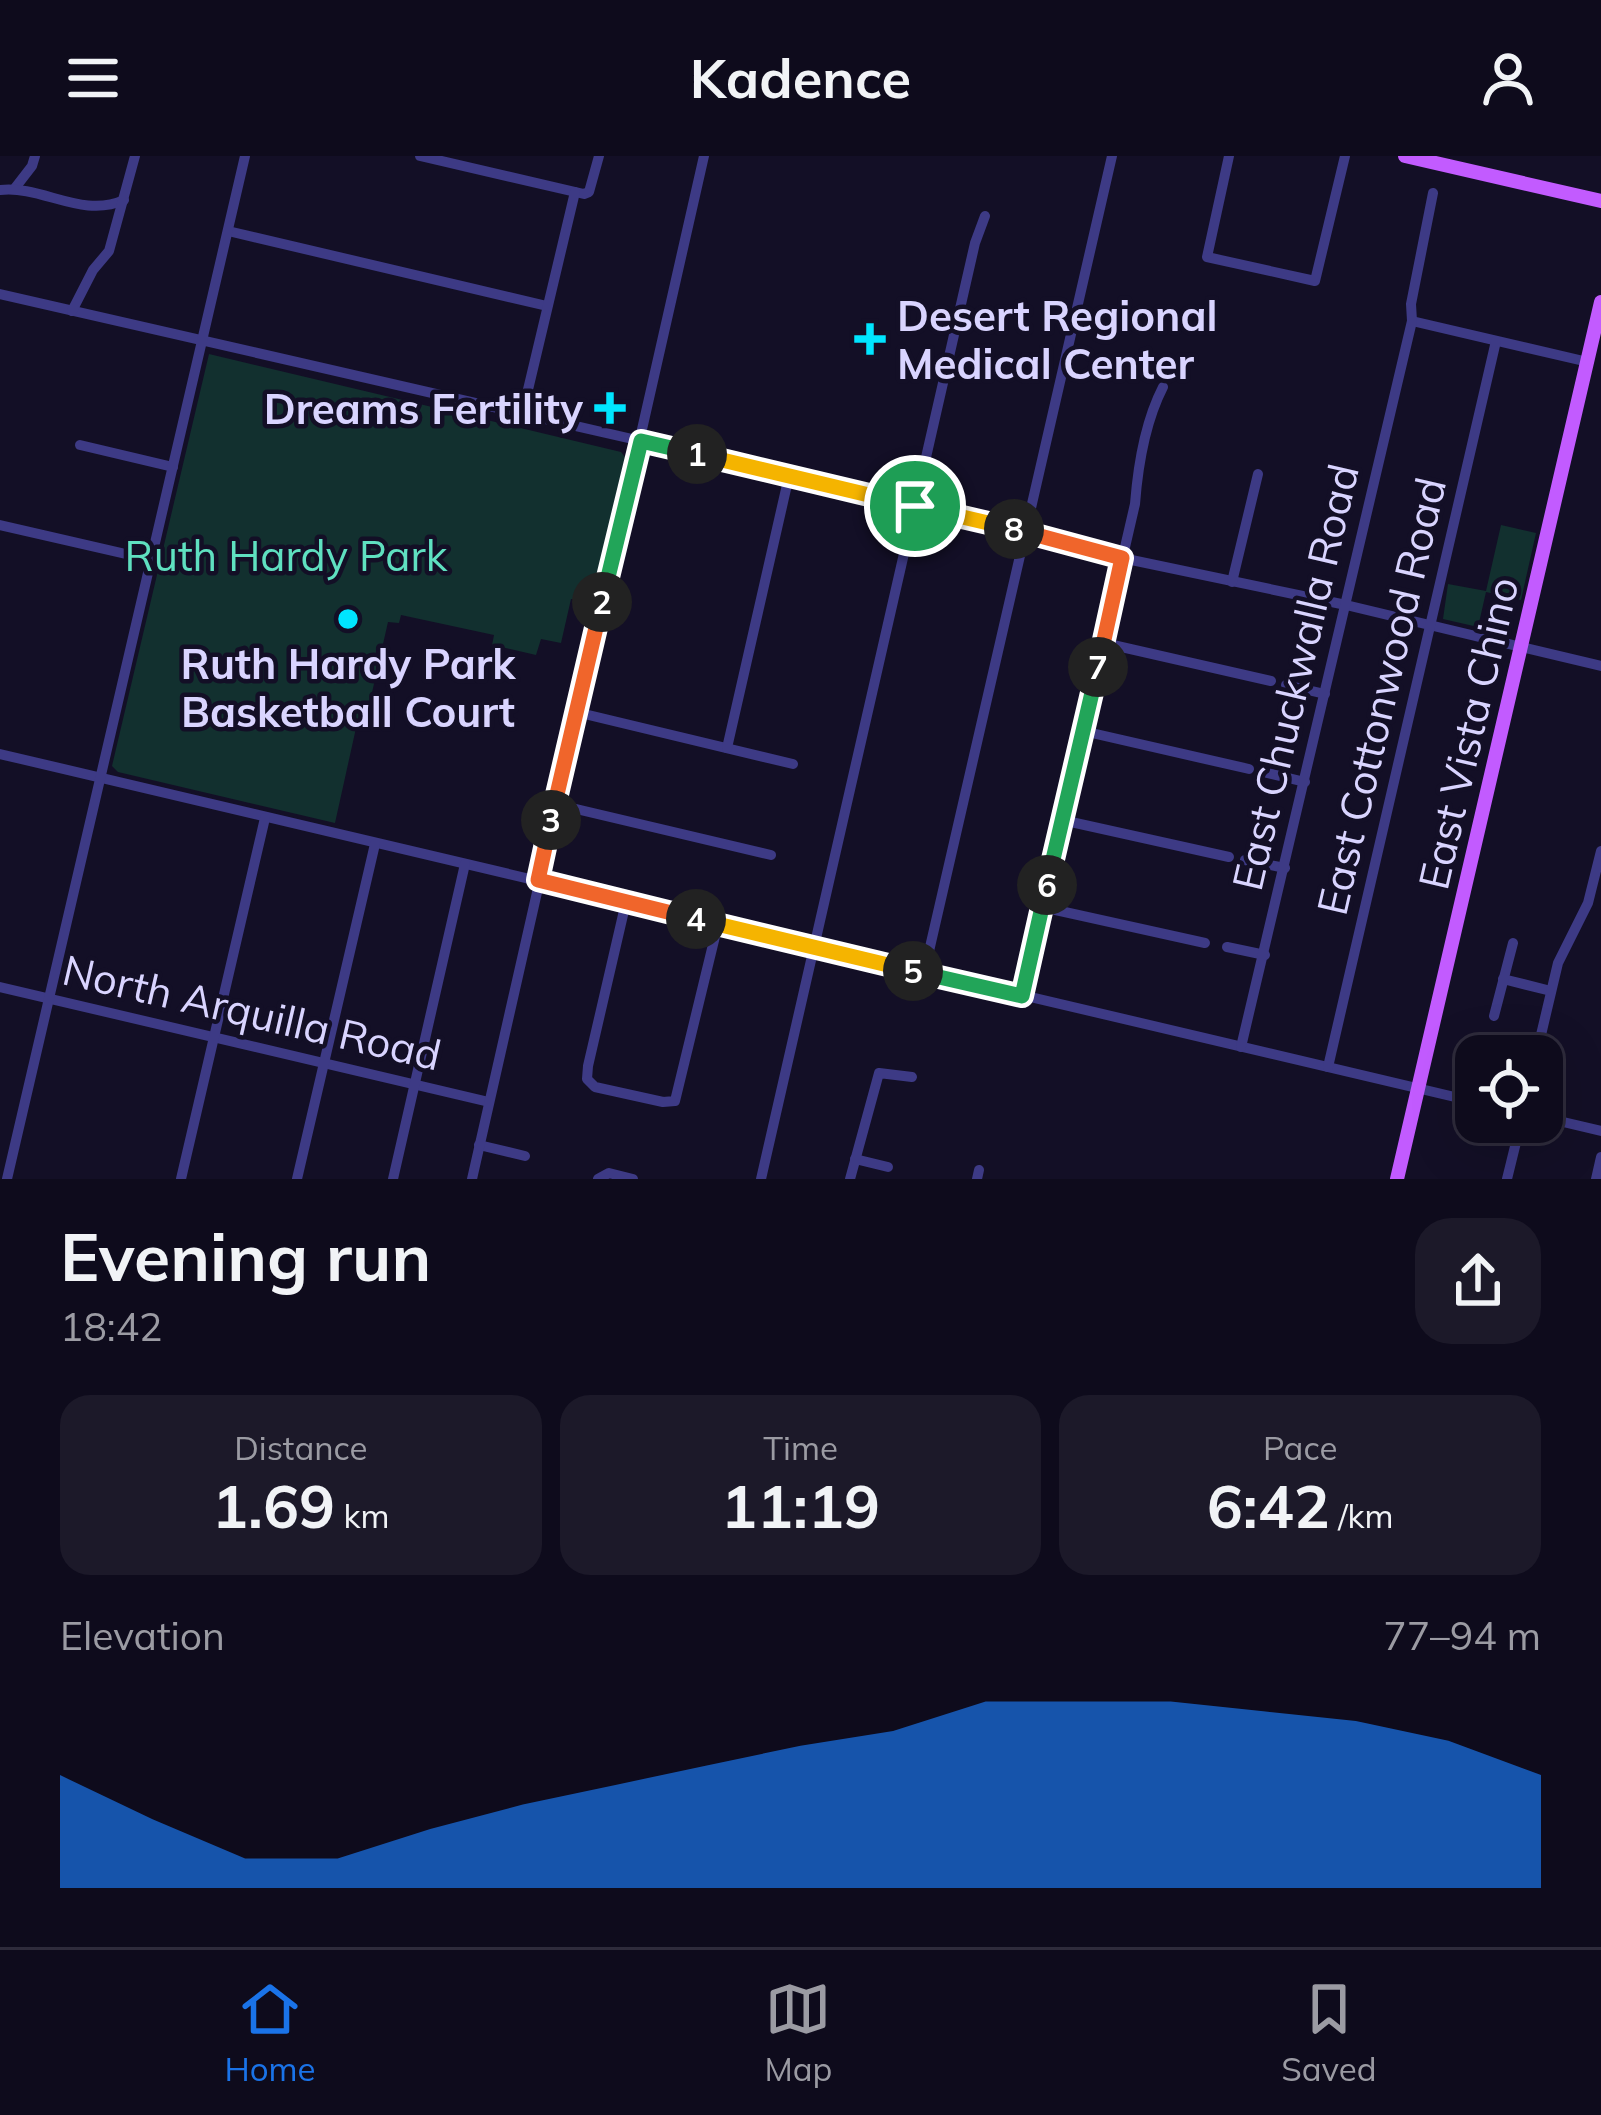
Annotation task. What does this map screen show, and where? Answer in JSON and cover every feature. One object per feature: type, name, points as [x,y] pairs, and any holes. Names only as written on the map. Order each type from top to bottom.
[{"type":"main road","points":[[1405,156],[1601,201]]},
{"type":"main road","name":"East Vista Chino","points":[[1397,1179],[1601,302]]},
{"type":"street","points":[[15,188],[35,156]]},
{"type":"street","points":[[72,310],[93,269],[109,251],[135,156]]},
{"type":"street","points":[[8,1179],[245,156]]},
{"type":"street","points":[[422,156],[590,192],[599,156]]},
{"type":"street","points":[[472,1179],[704,156]]},
{"type":"street","points":[[924,973],[1112,156]]},
{"type":"street","points":[[1229,156],[1208,257],[1316,281],[1346,156]]},
{"type":"street","points":[[0,190],[15,188],[95,206],[124,200]]},
{"type":"street","points":[[526,398],[575,192]]},
{"type":"street","name":"East Chuckwalla Road","points":[[1241,1047],[1412,321],[1411,304],[1433,193]]},
{"type":"street","points":[[760,1179],[975,243],[986,216]]},
{"type":"street","points":[[228,231],[547,306]]},
{"type":"street","points":[[0,294],[1601,666]]},
{"type":"street","points":[[1412,321],[1588,362]]},
{"type":"street","name":"East Cottonwood Road","points":[[1328,1067],[1496,340]]},
{"type":"street","points":[[1022,996],[1104,644],[1150,420],[1163,387]]},
{"type":"street","points":[[80,445],[173,467]]},
{"type":"street","points":[[1232,582],[1258,474]]},
{"type":"street","points":[[727,748],[789,476]]},
{"type":"street","points":[[0,525],[152,560]]},
{"type":"street","points":[[1104,644],[1271,681]]},
{"type":"street","points":[[1286,685],[1325,694]]},
{"type":"street","points":[[576,712],[793,764]]},
{"type":"street","points":[[1083,731],[1249,769]]},
{"type":"street","points":[[0,754],[1455,1097]]},
{"type":"street","points":[[1267,773],[1305,782]]},
{"type":"street","points":[[555,804],[771,855]]},
{"type":"street","points":[[181,1179],[265,818]]},
{"type":"street","points":[[1062,820],[1229,857]]},
{"type":"street","points":[[297,1179],[375,844]]},
{"type":"street","points":[[1541,1035],[1566,943],[1588,904],[1601,851]]},
{"type":"street","points":[[1245,860],[1285,868]]},
{"type":"street","points":[[394,1179],[465,865]]},
{"type":"street","points":[[626,902],[589,1066],[587,1079],[595,1087],[663,1102],[675,1100],[718,924]]},
{"type":"street","points":[[1042,907],[1205,944]]},
{"type":"street","points":[[1494,1016],[1513,943]]},
{"type":"street","points":[[1226,947],[1265,956]]},
{"type":"street","points":[[1504,979],[1551,991]]},
{"type":"street","name":"North Arquilla Road","points":[[0,987],[489,1102]]},
{"type":"street","points":[[850,1179],[879,1073],[912,1077]]},
{"type":"street","points":[[1563,1122],[1601,1131]]},
{"type":"street","points":[[1508,1179],[1516,1143]]},
{"type":"street","points":[[479,1145],[525,1156]]},
{"type":"street","points":[[1596,1179],[1601,1157]]},
{"type":"street","points":[[855,1160],[888,1167]]},
{"type":"street","points":[[598,1179],[609,1173],[633,1179]]},
{"type":"green space","name":"Ruth Hardy Park","points":[[209,354],[621,452],[625,457],[590,602],[571,599],[561,643],[541,639],[536,655],[497,646],[489,661],[494,635],[401,615],[399,623],[388,622],[366,719],[356,728],[335,823],[118,772],[112,766]]},
{"type":"green space","points":[[1501,525],[1536,533],[1521,600],[1486,592],[1478,627],[1443,619],[1448,584],[1486,591]]},
{"type":"place","name":"Desert Regional Medical Center","points":[[870,339]]},
{"type":"place","name":"Dreams Fertility","points":[[610,408]]},
{"type":"place","name":"Ruth Hardy Park Basketball Court","points":[[348,619]]},
{"type":"route","points":[[641,441],[915,506],[1122,558],[1022,996],[538,880],[641,441]]}]
